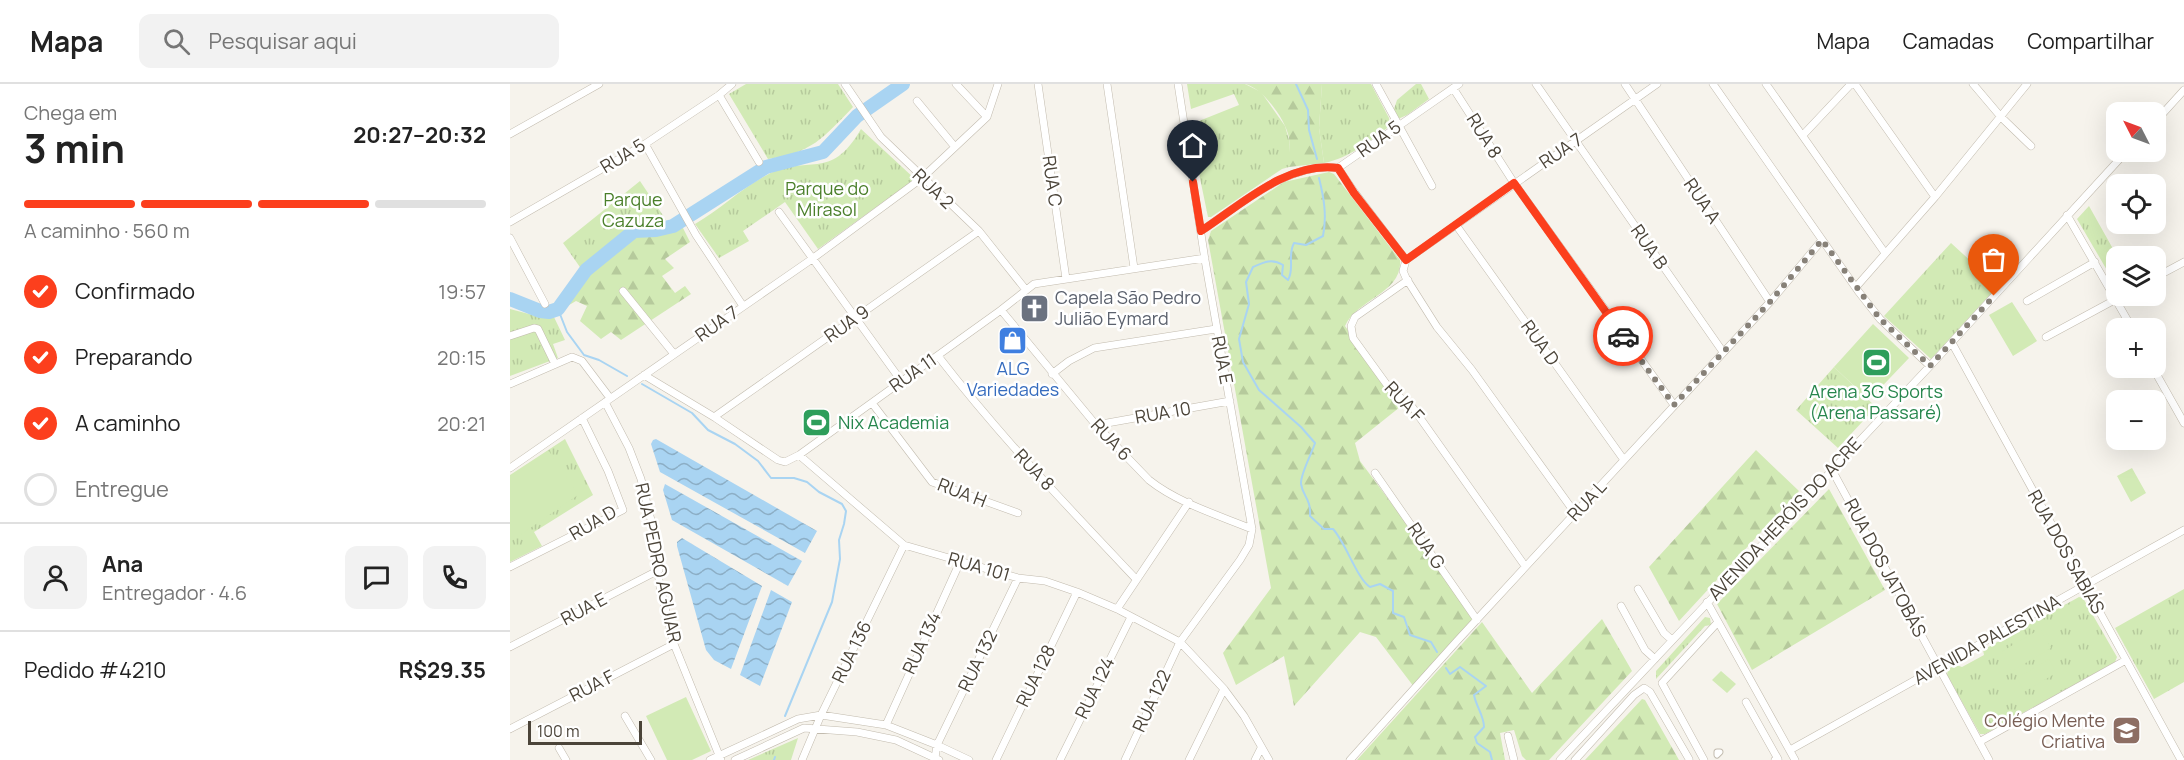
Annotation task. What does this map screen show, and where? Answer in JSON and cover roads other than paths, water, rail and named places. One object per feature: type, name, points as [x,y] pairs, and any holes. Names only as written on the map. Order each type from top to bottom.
[{"type":"street","points":[[510,134],[599,84]]},
{"type":"street","name":"RUA 5","points":[[510,222],[645,144],[732,84]]},
{"type":"street","name":"RUA 2","points":[[845,84],[881,137],[979,231],[1026,290]]},
{"type":"street","points":[[956,84],[987,117],[998,84]]},
{"type":"street","name":"RUA C","points":[[1038,84],[1066,279]]},
{"type":"street","points":[[1107,84],[1134,268]]},
{"type":"street","name":"RUA E","points":[[1178,84],[1216,329],[1252,529]]},
{"type":"street","points":[[1376,84],[1432,186]]},
{"type":"street","name":"RUA B","points":[[1536,84],[1723,352]]},
{"type":"street","points":[[1625,84],[1636,100]]},
{"type":"street","name":"RUA 7","points":[[1406,260],[1657,84]]},
{"type":"street","points":[[1713,84],[1880,319],[1930,366]]},
{"type":"street","points":[[1766,84],[1885,253]]},
{"type":"street","points":[[1803,135],[1851,84]]},
{"type":"street","points":[[1856,84],[1935,197]]},
{"type":"street","points":[[1973,84],[2001,117],[2031,146]]},
{"type":"street","points":[[1856,287],[1935,197],[2027,84]]},
{"type":"street","name":"RUA 5","points":[[1201,231],[1282,178],[1327,167],[1338,168],[1456,86]]},
{"type":"street","name":"RUA 8","points":[[1456,86],[1514,183]]},
{"type":"street","points":[[2166,110],[2184,90]]},
{"type":"street","points":[[719,95],[759,162]]},
{"type":"street","name":"RUA A","points":[[1636,100],[1770,302]]},
{"type":"street","points":[[916,101],[955,147]]},
{"type":"street","name":"RUA 7","points":[[510,468],[812,259],[922,178],[987,117]]},
{"type":"street","points":[[645,144],[692,229],[743,306]]},
{"type":"street","name":"AVENIDA HERÓIS DO ACRE","points":[[1560,760],[1952,343],[2117,162]]},
{"type":"street","points":[[1338,168],[1354,193],[1406,260],[1404,271],[1408,280],[1437,327],[1490,395],[1575,513]]},
{"type":"street","points":[[1514,183],[1674,405]]},
{"type":"street","points":[[779,212],[902,382]]},
{"type":"street","points":[[2067,215],[2106,278]]},
{"type":"street","name":"RUA D","points":[[1456,225],[1624,460]]},
{"type":"street","name":"RUA 9","points":[[714,417],[979,231]]},
{"type":"street","points":[[510,238],[545,304]]},
{"type":"street","name":"RUA L","points":[[1350,760],[1770,302],[1822,240]]},
{"type":"street","points":[[1026,290],[1034,284],[1205,258]]},
{"type":"street","points":[[2027,302],[2095,262]]},
{"type":"street","points":[[2166,272],[2184,262]]},
{"type":"street","name":"RUA F","points":[[1408,280],[1355,317],[1351,326],[1353,338],[1390,388],[1413,408],[1526,566]]},
{"type":"street","name":"RUA 11","points":[[799,455],[1026,290]]},
{"type":"street","points":[[623,291],[674,354]]},
{"type":"street","points":[[2046,337],[2106,304]]},
{"type":"street","name":"RUA 6","points":[[1001,310],[1096,425],[1149,480],[1189,502],[1252,529]]},
{"type":"street","points":[[510,336],[534,328],[538,329],[555,363]]},
{"type":"street","points":[[1053,374],[1069,360],[1094,348],[1216,329]]},
{"type":"street","name":"RUA DOS SABIÁS","points":[[1952,343],[2181,760]]},
{"type":"street","name":"RUA 8","points":[[938,356],[973,402],[1032,469],[1136,579]]},
{"type":"street","name":"RUA PEDRO AGUIAR","points":[[510,384],[572,357],[578,358],[608,400],[641,479],[647,501],[660,587],[674,644],[720,758]]},
{"type":"street","points":[[644,375],[714,417],[778,460],[787,462],[799,455]]},
{"type":"street","points":[[2159,378],[2184,423]]},
{"type":"street","name":"RUA 10","points":[[1096,425],[1230,400]]},
{"type":"street","name":"RUA H","points":[[872,403],[932,482],[1018,513]]},
{"type":"street","name":"RUA D","points":[[510,567],[623,510],[608,471],[582,418]]},
{"type":"street","name":"RUA 101","points":[[799,455],[904,545],[1018,578],[1045,581],[1077,592],[1117,609],[1180,642],[1224,689],[1244,716],[1269,760]]},
{"type":"street","name":"RUA DOS JATOBÁS","points":[[1832,470],[1989,760]]},
{"type":"street","name":"RUA G","points":[[1375,472],[1477,620]]},
{"type":"street","points":[[1117,609],[1189,502]]},
{"type":"street","points":[[1180,642],[1240,560],[1249,545],[1252,529]]},
{"type":"street","name":"AVENIDA PALESTINA","points":[[1790,750],[2184,530]]},
{"type":"street","name":"RUA 136","points":[[802,760],[821,715],[904,545]]},
{"type":"street","name":"RUA 134","points":[[886,724],[960,562]]},
{"type":"street","name":"RUA E","points":[[510,647],[659,570]]},
{"type":"street","name":"RUA 132","points":[[937,759],[938,745],[1018,578]]},
{"type":"street","points":[[1638,589],[1664,633],[1672,640]]},
{"type":"street","name":"RUA 128","points":[[996,760],[1077,592]]},
{"type":"street","points":[[1707,602],[1795,760]]},
{"type":"street","points":[[1621,606],[1645,650],[1655,658]]},
{"type":"street","name":"RUA 124","points":[[1060,760],[1131,617]]},
{"type":"street","points":[[1704,760],[1662,682],[1718,622]]},
{"type":"street","name":"RUA 122","points":[[1125,760],[1180,642]]},
{"type":"street","name":"RUA F","points":[[510,729],[674,644]]},
{"type":"street","points":[[1979,742],[2126,660]]},
{"type":"street","points":[[1575,760],[1634,695],[1644,688],[1650,692],[1689,759]]},
{"type":"street","points":[[1189,760],[1224,689]]},
{"type":"street","points":[[1746,702],[1778,759],[1775,760]]},
{"type":"street","points":[[710,760],[720,758],[798,719],[821,715],[886,724],[969,760]]},
{"type":"street","points":[[625,716],[651,760]]},
{"type":"street","points":[[735,760],[804,728],[857,732],[896,740],[937,759]]},
{"type":"street","points":[[1508,736],[1514,760]]},
{"type":"street","points":[[559,748],[566,760]]},
{"type":"street","points":[[1255,760],[1261,748]]},
{"type":"water","points":[[656,439],[817,531],[805,553],[660,472],[651,444]]},
{"type":"water","points":[[665,484],[802,561],[788,586],[672,520],[663,490]]},
{"type":"water","points":[[682,538],[762,586],[731,669],[714,660],[706,650],[677,546],[677,542]]},
{"type":"water","points":[[771,590],[792,602],[760,686],[740,675]]},
{"type":"waterway","points":[[510,299],[540,311],[549,312],[558,309],[586,270],[634,231],[656,230],[673,226],[766,167],[823,152],[857,116],[903,84]]},
{"type":"waterway","points":[[1296,84],[1308,110],[1309,130],[1317,159]]},
{"type":"waterway","points":[[1319,178],[1325,221],[1323,236],[1306,245],[1294,243],[1288,280],[1282,275],[1283,265],[1272,261],[1253,267],[1246,282],[1249,304],[1239,339],[1243,362],[1259,390],[1301,427],[1315,443],[1301,480],[1310,516],[1324,529],[1333,529],[1338,535],[1365,583],[1370,587],[1380,584],[1393,591],[1393,613],[1404,617],[1410,635],[1431,642],[1437,652]]},
{"type":"waterway","points":[[558,309],[567,332],[584,355],[599,360],[627,376]]},
{"type":"waterway","points":[[642,384],[692,413],[708,430],[735,444],[758,461],[771,478],[794,478],[807,482],[819,492],[842,504],[846,511],[839,540],[840,559],[832,602],[785,716]]},
{"type":"waterway","points":[[1446,668],[1450,674],[1460,667],[1486,686],[1474,695],[1484,727],[1475,737],[1477,743],[1490,752],[1492,760]]},
{"type":"place","name":"Capela São Pedro Julião Eymard","points":[[1034,308]]},
{"type":"place","name":"ALG Variedades","points":[[1013,340]]},
{"type":"place","name":"Arena 3G Sports (Arena Passaré)","points":[[1876,363]]},
{"type":"place","name":"Nix Academia","points":[[817,423]]},
{"type":"place","name":"Colégio Mente Criativa","points":[[2126,731]]},
{"type":"park label","name":"Parque do Mirasol","points":[[827,199]]},
{"type":"park label","name":"Parque Cazuza","points":[[633,210]]}]
